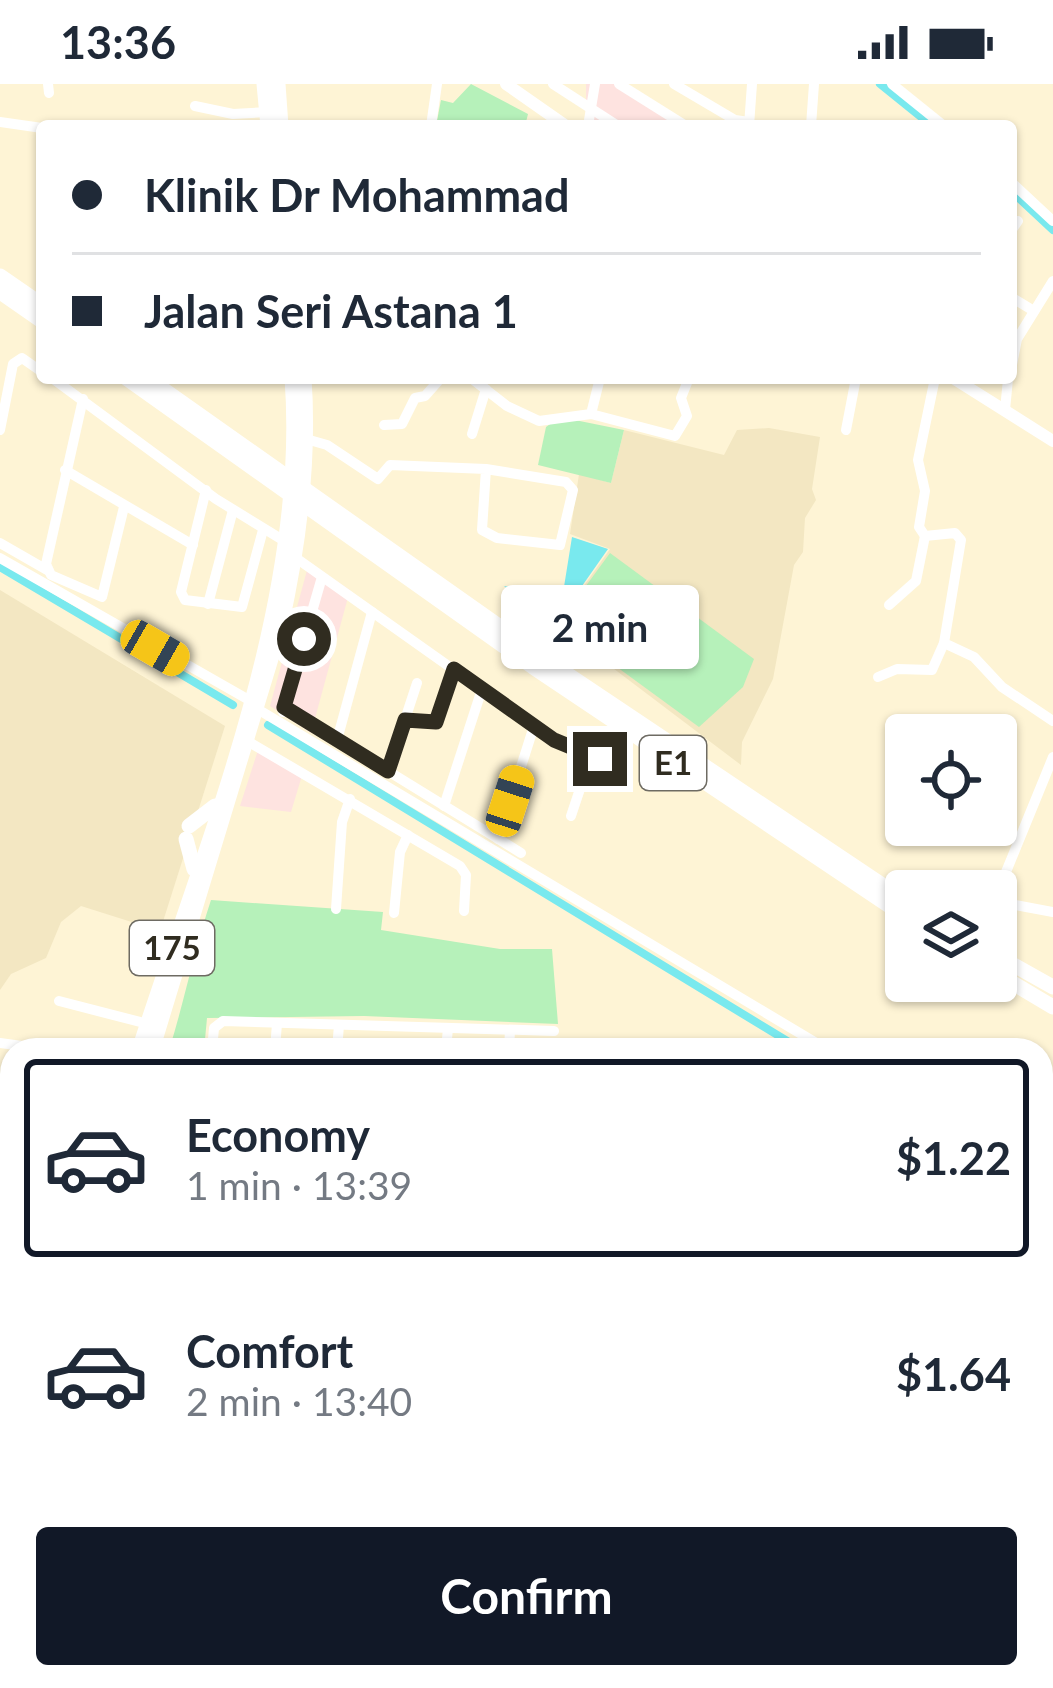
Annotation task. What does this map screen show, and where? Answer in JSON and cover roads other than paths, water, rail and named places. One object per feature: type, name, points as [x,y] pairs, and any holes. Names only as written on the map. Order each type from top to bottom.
[{"type":"highway","points":[[263,84],[268,119]]},
{"type":"highway","points":[[278,84],[281,120]]},
{"type":"highway","points":[[0,276],[36,301]]},
{"type":"highway","points":[[0,292],[36,317]]},
{"type":"highway","name":"E1","points":[[141,384],[448,596],[885,887]]},
{"type":"highway","name":"175","points":[[156,1038],[213,841],[249,742],[286,542],[292,384]]},
{"type":"highway","name":"175","points":[[143,1038],[195,878],[213,841],[219,800],[254,705],[296,558],[306,439],[304,384]]},
{"type":"highway","name":"E1","points":[[448,596],[533,667],[885,903]]},
{"type":"highway","points":[[195,878],[188,832],[219,800]]},
{"type":"highway","points":[[1017,967],[1053,987]]},
{"type":"highway","points":[[1017,986],[1053,1007]]},
{"type":"main road","points":[[506,84],[558,120]]},
{"type":"main road","points":[[963,384],[1053,441]]},
{"type":"street","points":[[432,120],[437,84]]},
{"type":"street","points":[[553,84],[608,120]]},
{"type":"street","points":[[590,120],[595,84]]},
{"type":"street","points":[[619,84],[676,120]]},
{"type":"street","points":[[674,84],[735,120]]},
{"type":"street","points":[[698,99],[703,84]]},
{"type":"street","points":[[749,120],[752,84]]},
{"type":"street","points":[[813,120],[816,84]]},
{"type":"street","points":[[892,84],[937,120]]},
{"type":"street","points":[[563,120],[571,99]]},
{"type":"street","points":[[195,106],[268,119]]},
{"type":"street","points":[[0,122],[36,127]]},
{"type":"street","points":[[1017,188],[1053,221]]},
{"type":"street","points":[[1017,333],[1053,281]]},
{"type":"street","points":[[1017,301],[1034,311]]},
{"type":"street","points":[[0,430],[13,364],[22,358],[36,367]]},
{"type":"street","points":[[61,384],[233,510],[286,542]]},
{"type":"street","points":[[384,424],[402,424],[415,398],[425,396],[436,384]]},
{"type":"street","points":[[472,434],[482,384]]},
{"type":"street","points":[[485,384],[534,419],[547,422],[559,416],[591,414],[671,436],[680,432],[687,416],[681,398],[687,384]]},
{"type":"street","points":[[591,414],[598,384]]},
{"type":"street","points":[[846,430],[855,384]]},
{"type":"street","points":[[889,605],[916,580],[925,536],[919,527],[925,491],[918,460],[934,384]]},
{"type":"street","points":[[992,401],[1006,384]]},
{"type":"street","points":[[1005,410],[1008,384]]},
{"type":"street","points":[[47,570],[83,399]]},
{"type":"street","points":[[306,439],[327,445],[379,479],[390,465],[486,469],[566,482],[573,490],[560,545],[510,540],[479,528],[486,469]]},
{"type":"street","points":[[65,470],[193,545]]},
{"type":"street","points":[[206,490],[182,598],[242,607],[263,530]]},
{"type":"street","points":[[0,543],[102,597],[124,507]]},
{"type":"street","points":[[208,604],[233,510]]},
{"type":"street","points":[[878,677],[897,669],[932,670],[944,643],[961,540],[952,533],[925,536]]},
{"type":"street","points":[[0,558],[254,705],[283,713],[337,740],[521,853]]},
{"type":"street","points":[[296,558],[534,727],[620,772]]},
{"type":"street","points":[[283,713],[322,577]]},
{"type":"street","points":[[337,740],[372,612]]},
{"type":"street","points":[[944,643],[970,654],[996,682],[1053,721]]},
{"type":"street","points":[[405,720],[436,722],[454,669]]},
{"type":"street","points":[[388,771],[417,683]]},
{"type":"street","points":[[444,806],[482,689]]},
{"type":"street","points":[[283,713],[439,820],[809,1038]]},
{"type":"street","points":[[498,839],[534,727]]},
{"type":"street","points":[[249,742],[464,869],[464,910]]},
{"type":"street","points":[[571,816],[591,756]]},
{"type":"street","points":[[1053,757],[997,894],[1004,903],[1053,912]]},
{"type":"street","points":[[336,909],[341,833],[350,799]]},
{"type":"street","points":[[394,913],[399,856],[408,835]]},
{"type":"street","points":[[59,1001],[148,1024]]},
{"type":"street","points":[[213,1038],[214,1028],[223,1021],[554,1030]]},
{"type":"street","points":[[275,1038],[277,1023]]},
{"type":"street","points":[[338,1038],[340,1025]]},
{"type":"street","points":[[447,1038],[448,1028]]},
{"type":"street","points":[[509,1038],[510,1030]]},
{"type":"water","points":[[572,537],[608,549],[554,626],[504,586],[563,593]]},
{"type":"waterway","points":[[880,84],[925,120]]},
{"type":"waterway","points":[[1017,197],[1053,230]]},
{"type":"waterway","points":[[0,567],[233,705]]},
{"type":"waterway","points":[[268,725],[782,1038]]}]
